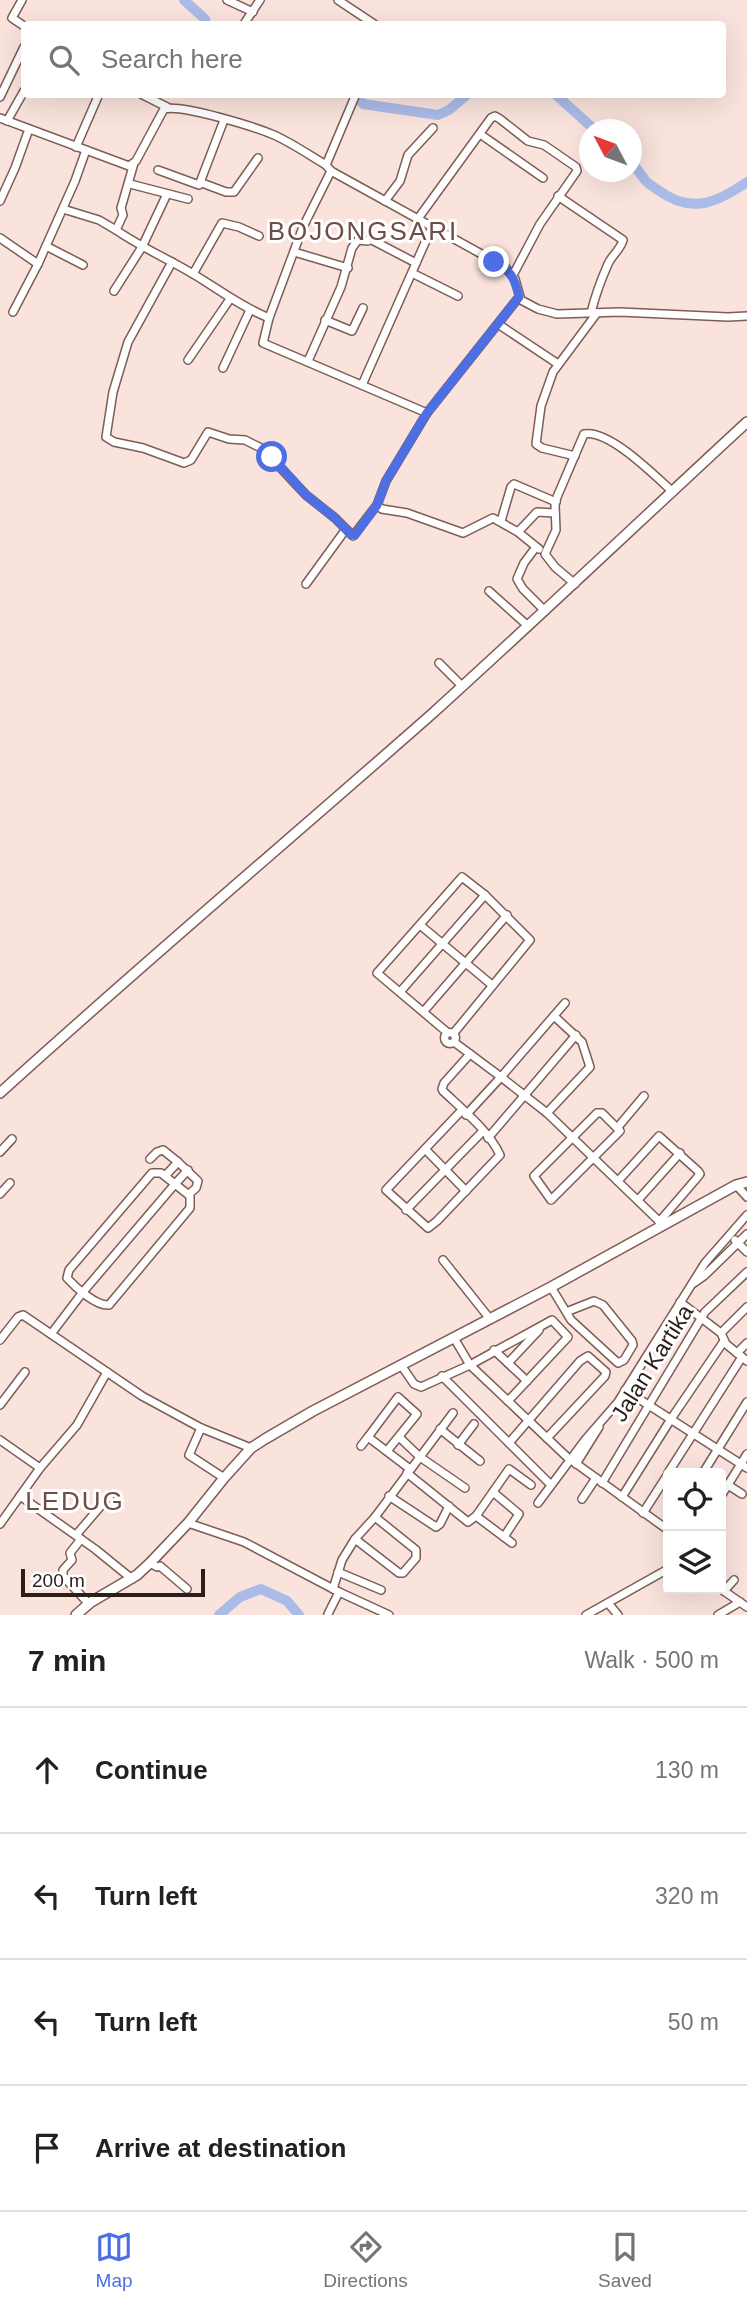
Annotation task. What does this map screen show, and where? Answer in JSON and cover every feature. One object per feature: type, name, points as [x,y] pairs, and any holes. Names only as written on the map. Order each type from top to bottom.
[{"type":"street","points":[[21,24],[12,18],[22,0]]},
{"type":"street","points":[[227,0],[253,12]]},
{"type":"street","points":[[246,21],[260,0]]},
{"type":"street","points":[[338,0],[369,21]]},
{"type":"street","points":[[0,97],[21,60]]},
{"type":"street","points":[[21,95],[4,120],[127,166],[134,163]]},
{"type":"street","points":[[76,147],[98,98]]},
{"type":"street","points":[[149,98],[167,107],[276,136],[417,220],[505,267],[513,275],[519,297],[548,313],[747,316]]},
{"type":"street","points":[[354,98],[269,318],[264,344],[427,413]]},
{"type":"street","points":[[116,230],[123,215],[121,208],[134,163],[167,107]]},
{"type":"street","points":[[417,220],[495,116],[513,127],[528,141],[544,145],[563,156],[577,171],[540,224],[513,275]]},
{"type":"street","points":[[202,183],[211,150],[224,120]]},
{"type":"street","points":[[385,201],[400,181],[408,155],[433,128]]},
{"type":"street","points":[[0,201],[29,129]]},
{"type":"street","points":[[480,134],[543,178]]},
{"type":"street","points":[[13,312],[63,209],[86,150]]},
{"type":"street","points":[[158,170],[198,186],[202,183],[232,193],[258,158]]},
{"type":"street","points":[[130,184],[188,199]]},
{"type":"street","points":[[114,291],[142,247],[167,194]]},
{"type":"street","points":[[558,197],[623,240],[609,262],[595,296],[594,313],[558,364],[546,387],[541,406],[536,442],[542,448],[575,456]]},
{"type":"street","points":[[63,209],[99,220],[193,274],[230,299],[269,318]]},
{"type":"street","points":[[193,274],[222,223],[259,236]]},
{"type":"street","points":[[362,384],[432,228]]},
{"type":"street","points":[[0,239],[38,264]]},
{"type":"street","points":[[308,361],[348,268],[356,241],[369,240],[416,263]]},
{"type":"street","points":[[46,246],[83,265]]},
{"type":"street","points":[[294,252],[348,268]]},
{"type":"street","points":[[172,262],[128,342],[113,392],[106,437],[114,442],[143,448],[184,463],[191,460],[208,432],[224,438],[246,440],[268,452],[306,495],[351,535],[355,535],[377,505],[386,481],[427,413],[519,297]]},
{"type":"street","points":[[412,273],[458,296]]},
{"type":"street","points":[[188,360],[230,299]]},
{"type":"street","points":[[325,320],[352,331],[363,307]]},
{"type":"street","points":[[223,368],[250,310]]},
{"type":"street","points":[[498,324],[558,364]]},
{"type":"street","points":[[0,1093],[462,686],[747,422]]},
{"type":"street","points":[[545,554],[556,530],[555,502],[583,435],[588,432],[609,440],[673,492]]},
{"type":"street","points":[[501,521],[514,484],[555,502]]},
{"type":"street","points":[[377,505],[382,509],[407,513],[458,533],[467,532],[491,518],[501,521],[545,554],[555,567],[575,584]]},
{"type":"street","points":[[518,533],[537,512],[555,513]]},
{"type":"street","points":[[306,584],[346,529]]},
{"type":"street","points":[[536,547],[524,563],[517,579],[545,611]]},
{"type":"street","points":[[489,591],[528,626]]},
{"type":"street","points":[[439,663],[462,686]]},
{"type":"street","points":[[452,1036],[530,941],[507,915],[462,877],[377,972],[378,975],[424,1011],[470,1054],[547,1113],[660,1223]]},
{"type":"street","points":[[400,992],[485,895]]},
{"type":"street","points":[[424,1011],[507,915]]},
{"type":"street","points":[[420,925],[492,985]]},
{"type":"street","points":[[470,1054],[442,1086],[443,1091],[464,1112],[499,1152],[498,1158],[430,1228],[386,1190],[425,1149],[464,1112],[501,1077],[565,1003]]},
{"type":"street","points":[[547,1113],[590,1069],[582,1044],[576,1035],[554,1016]]},
{"type":"street","points":[[406,1210],[444,1170],[511,1113],[576,1035]]},
{"type":"street","points":[[618,1127],[644,1096]]},
{"type":"street","points":[[600,1112],[618,1127],[619,1133],[555,1197],[549,1199],[534,1176],[600,1112]]},
{"type":"street","points":[[618,1181],[659,1136],[680,1153],[700,1174],[660,1223]]},
{"type":"street","points":[[0,1152],[12,1139]]},
{"type":"street","points":[[425,1149],[466,1191]]},
{"type":"street","points":[[150,1159],[163,1150],[188,1170],[198,1181],[189,1194]]},
{"type":"street","points":[[638,1200],[680,1153]]},
{"type":"street","points":[[165,1176],[178,1162]]},
{"type":"street","points":[[51,1334],[83,1292],[188,1170]]},
{"type":"street","points":[[158,1172],[165,1176],[189,1194],[192,1200],[190,1208],[109,1305],[99,1304],[67,1278],[69,1270],[152,1173],[158,1172]]},
{"type":"street","points":[[111,1494],[78,1537],[70,1553],[72,1559],[63,1570],[63,1576],[84,1611],[132,1579],[150,1563],[188,1523],[251,1448],[313,1410],[551,1287],[660,1223],[747,1182]]},
{"type":"street","points":[[0,1194],[10,1183]]},
{"type":"street","points":[[736,1185],[747,1197]]},
{"type":"street","points":[[538,1503],[550,1484],[573,1461],[625,1390],[705,1263],[747,1215]]},
{"type":"street","points":[[733,1232],[744,1239],[747,1252]]},
{"type":"street","points":[[693,1283],[744,1239]]},
{"type":"street","points":[[443,1260],[490,1319]]},
{"type":"street","name":"Jalan Kartika","points":[[582,1499],[599,1480],[649,1405],[701,1318],[716,1300],[747,1272]]},
{"type":"street","points":[[551,1287],[566,1312],[618,1363],[624,1360],[633,1345],[632,1341],[603,1304],[594,1301],[566,1312]]},
{"type":"street","points":[[680,1302],[721,1333],[724,1342],[742,1357]]},
{"type":"street","points":[[721,1333],[747,1307]]},
{"type":"street","points":[[0,1340],[18,1317],[23,1315],[142,1396],[201,1428],[251,1448]]},
{"type":"street","points":[[401,1365],[417,1387],[470,1365],[552,1320],[568,1337],[508,1401]]},
{"type":"street","points":[[508,1363],[544,1324]]},
{"type":"street","points":[[454,1338],[470,1365],[547,1438],[573,1461],[663,1527]]},
{"type":"street","points":[[622,1497],[724,1342]]},
{"type":"street","points":[[672,1468],[742,1357],[747,1343]]},
{"type":"street","points":[[494,1350],[527,1381]]},
{"type":"street","points":[[509,1443],[586,1355],[606,1372],[604,1378],[547,1438]]},
{"type":"street","points":[[0,1405],[24,1372]]},
{"type":"street","points":[[0,1524],[40,1468],[77,1425],[107,1372]]},
{"type":"street","points":[[442,1376],[550,1484]]},
{"type":"street","points":[[625,1390],[744,1466]]},
{"type":"street","points":[[361,1446],[398,1397],[417,1415],[387,1451]]},
{"type":"street","points":[[706,1468],[747,1402]]},
{"type":"street","points":[[328,1614],[342,1560],[355,1539],[375,1517],[453,1413]]},
{"type":"street","points":[[458,1445],[474,1424]]},
{"type":"street","points":[[201,1428],[189,1455],[224,1478]]},
{"type":"street","points":[[440,1429],[480,1461]]},
{"type":"street","points":[[368,1437],[464,1521],[472,1520],[476,1516],[509,1469],[531,1485]]},
{"type":"street","points":[[399,1437],[420,1457],[465,1488]]},
{"type":"street","points":[[0,1440],[40,1468]]},
{"type":"street","points":[[742,1494],[727,1485],[744,1466],[747,1454]]},
{"type":"street","points":[[643,1513],[663,1482]]},
{"type":"street","points":[[493,1492],[519,1514],[504,1536]]},
{"type":"street","points":[[20,1496],[132,1579]]},
{"type":"street","points":[[389,1496],[436,1527],[449,1506]]},
{"type":"street","points":[[476,1516],[512,1543]]},
{"type":"street","points":[[355,1539],[388,1565],[403,1573],[416,1558],[416,1550],[375,1517]]},
{"type":"street","points":[[188,1523],[244,1542],[336,1591],[389,1615]]},
{"type":"street","points":[[150,1563],[160,1566],[187,1589]]},
{"type":"street","points":[[338,1572],[381,1590]]},
{"type":"street","points":[[586,1615],[663,1572]]},
{"type":"street","points":[[726,1587],[734,1580]]},
{"type":"street","points":[[726,1593],[747,1607]]},
{"type":"street","points":[[718,1615],[740,1602]]},
{"type":"street","points":[[608,1603],[618,1615]]},
{"type":"waterway","points":[[184,0],[205,21]]},
{"type":"waterway","points":[[358,98],[363,104],[438,115],[463,98]]},
{"type":"waterway","points":[[559,98],[583,119]]},
{"type":"waterway","points":[[642,176],[670,197],[692,204],[713,201],[747,182]]},
{"type":"waterway","points":[[219,1615],[240,1597],[261,1589],[287,1601],[299,1615]]},
{"type":"district","name":"BOJONGSARI","points":[[363,231]]},
{"type":"district","name":"LEDUG","points":[[75,1501]]},
{"type":"route","points":[[272,457],[306,495],[354,536],[377,505],[386,481],[413,433],[519,297],[513,275],[494,262]]}]
